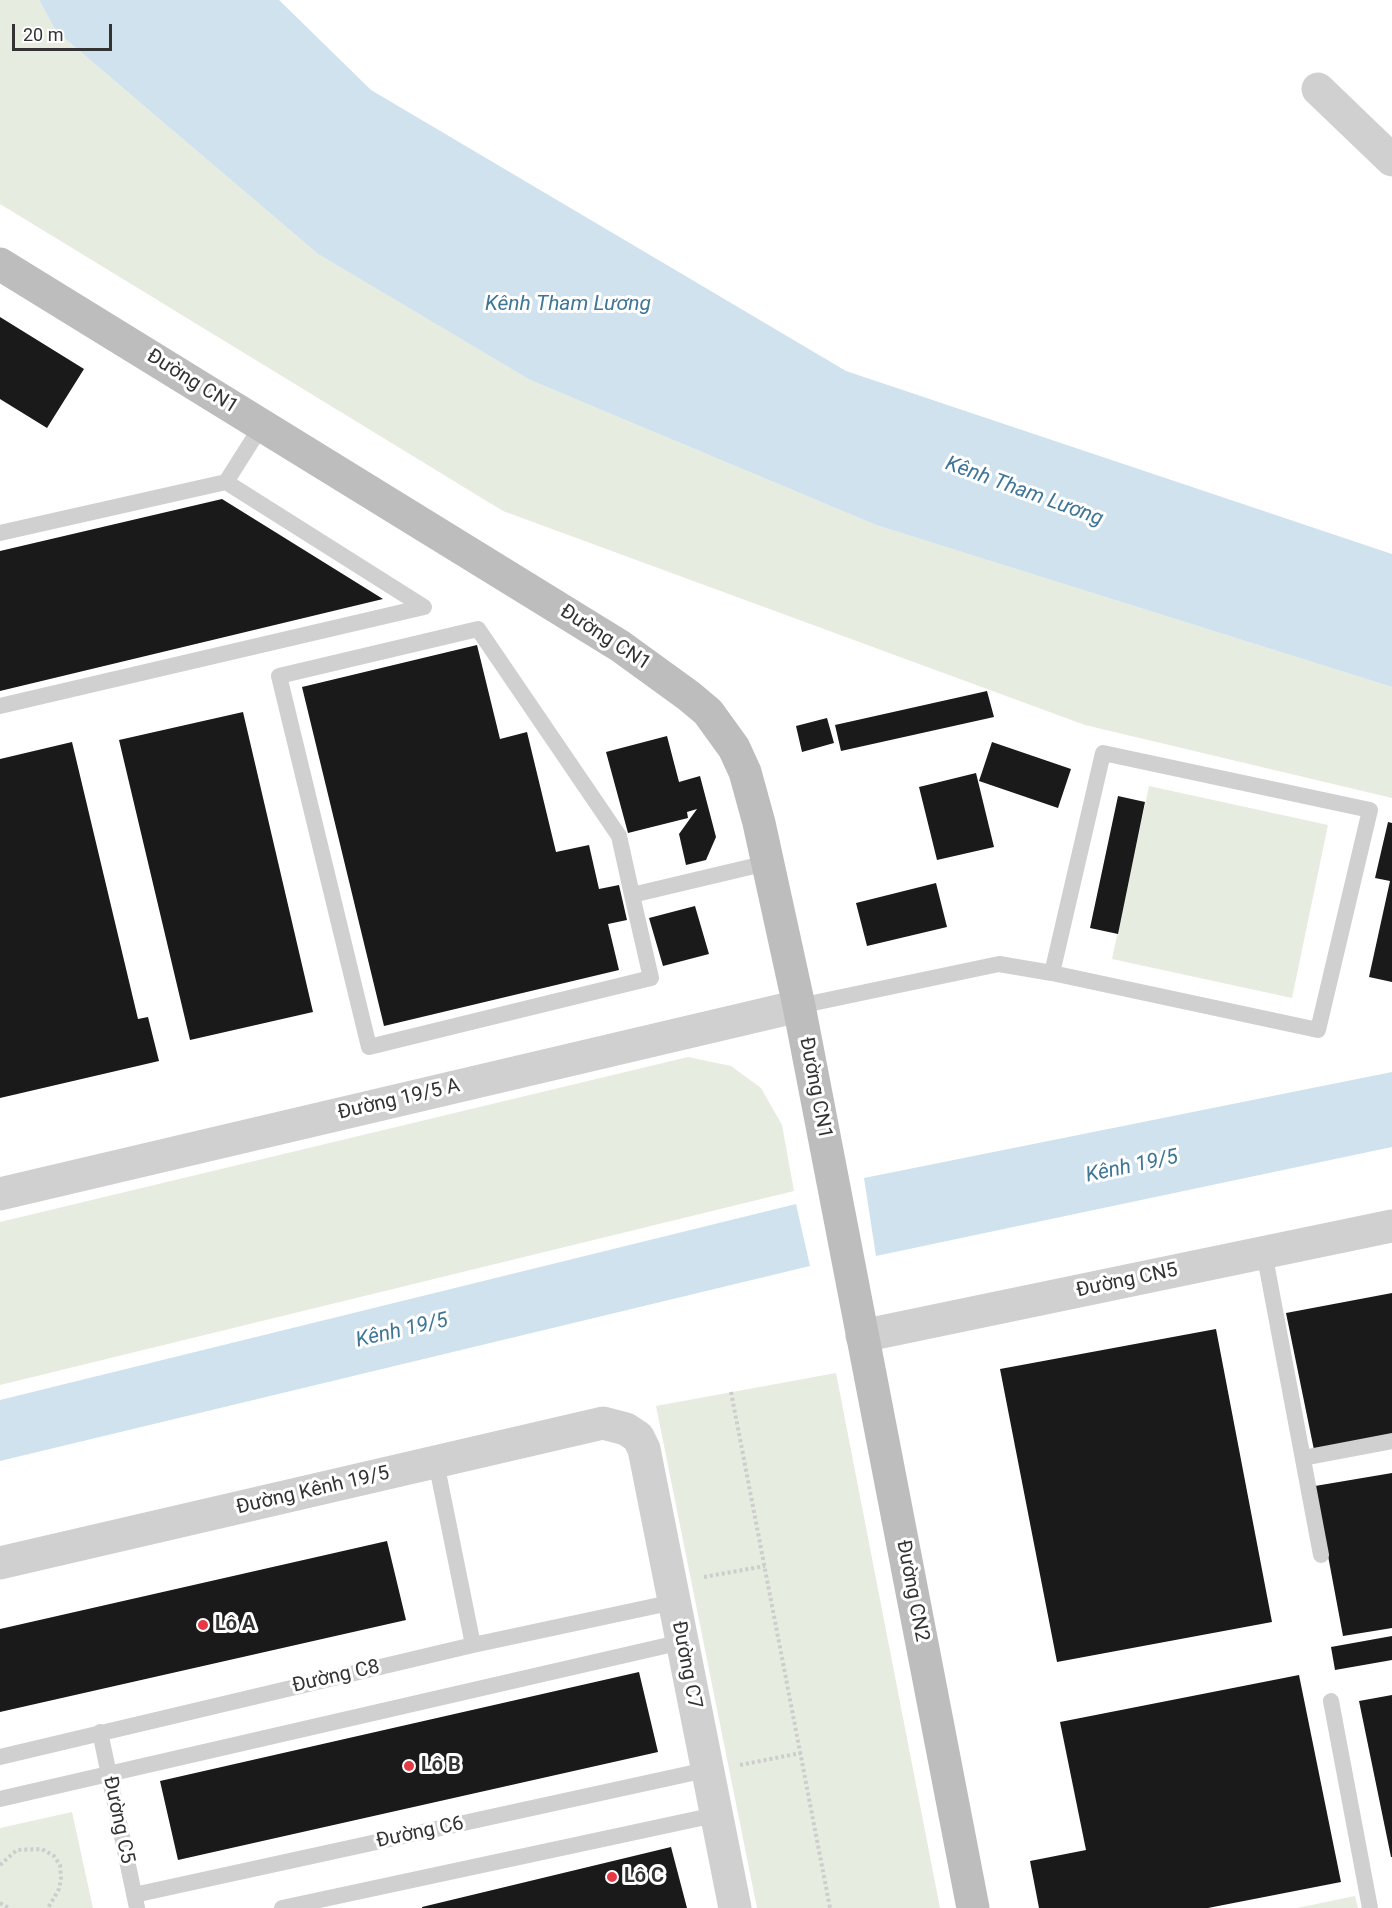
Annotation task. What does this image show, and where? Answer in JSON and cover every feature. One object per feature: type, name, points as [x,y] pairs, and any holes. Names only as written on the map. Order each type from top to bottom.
[{"type":"street","points":[[1318,89],[1392,160]]},
{"type":"street","name":"Đường CN1","points":[[0,264],[620,646],[708,712],[734,748],[752,798],[799,1006],[851,1274]]},
{"type":"street","name":"Đường 19/5 A","points":[[0,1194],[799,1006]]},
{"type":"street","name":"Đường CN5","points":[[862,1336],[1392,1226]]},
{"type":"street","name":"Đường CN2","points":[[851,1274],[973,1908]]},
{"type":"street","name":"Đường Kênh 19/5","points":[[0,1563],[603,1423],[627,1429]]},
{"type":"street","name":"Đường C7","points":[[627,1429],[638,1437],[644,1449],[735,1908]]},
{"type":"lane","points":[[0,533],[226,482],[262,426]]},
{"type":"lane","points":[[0,706],[424,607],[226,482]]},
{"type":"lane","points":[[478,629],[619,836],[632,896],[651,978],[369,1047],[279,676],[478,629]]},
{"type":"lane","points":[[799,1006],[999,963],[1318,1030],[1370,810],[1103,753],[1052,973]]},
{"type":"lane","points":[[632,896],[767,863]]},
{"type":"lane","points":[[1264,1252],[1321,1555]]},
{"type":"lane","points":[[1303,1458],[1392,1442]]},
{"type":"lane","points":[[436,1462],[473,1645]]},
{"type":"lane","name":"Đường C8","points":[[0,1756],[473,1645],[674,1602]]},
{"type":"lane","points":[[0,1799],[682,1642]]},
{"type":"lane","points":[[1331,1701],[1370,1908]]},
{"type":"lane","name":"Đường C5","points":[[100,1732],[135,1901]]},
{"type":"lane","name":"Đường C6","points":[[135,1901],[706,1770]]},
{"type":"lane","points":[[282,1908],[715,1815]]},
{"type":"path","points":[[731,1392],[830,1908]]},
{"type":"path","points":[[702,1578],[765,1566]]},
{"type":"path","points":[[739,1765],[801,1753]]},
{"type":"path","points":[[0,1865],[17,1850],[30,1847],[42,1849],[54,1856],[60,1865],[61,1878],[48,1908]]},
{"type":"path","points":[[0,1903],[9,1908]]},
{"type":"shaded area","points":[[0,0],[39,0],[56,31],[318,254],[530,380],[876,525],[1392,687],[1392,798],[1085,725],[503,511],[0,204]]},
{"type":"shaded area","points":[[1149,786],[1328,825],[1292,998],[1112,959]]},
{"type":"shaded area","points":[[688,1057],[731,1066],[761,1088],[782,1125],[794,1191],[0,1385],[0,1222]]},
{"type":"shaded area","points":[[836,1373],[940,1908],[757,1908],[656,1406]]},
{"type":"shaded area","points":[[72,1812],[93,1908],[0,1908],[0,1828]]},
{"type":"shaded area","points":[[1355,1896],[1358,1908],[1297,1908]]},
{"type":"water","name":"Kênh Tham Lương","points":[[39,0],[279,0],[371,90],[846,371],[1392,554],[1392,687],[876,525],[530,380],[318,254],[56,31]]},
{"type":"water","name":"Kênh 19/5","points":[[1392,1072],[1392,1147],[876,1256],[864,1178]]},
{"type":"water","name":"Kênh 19/5","points":[[796,1204],[810,1266],[0,1461],[0,1400]]},
{"type":"building","points":[[0,317],[84,369],[47,428],[0,399]]},
{"type":"building","points":[[222,499],[383,599],[0,691],[0,551]]},
{"type":"building","points":[[477,645],[500,739],[527,732],[556,852],[589,845],[599,889],[619,885],[627,920],[608,924],[619,970],[384,1026],[302,687]]},
{"type":"building","points":[[987,691],[994,717],[841,751],[835,725]]},
{"type":"building","points":[[243,712],[313,1012],[190,1040],[119,740]]},
{"type":"building","points":[[827,718],[834,743],[802,752],[796,726]]},
{"type":"building","points":[[667,736],[679,782],[700,776],[716,837],[706,860],[686,865],[679,834],[697,809],[687,812],[688,818],[628,833],[606,752]]},
{"type":"building","points":[[72,742],[138,1019],[148,1017],[159,1061],[0,1098],[0,759]]},
{"type":"building","points":[[992,742],[1071,769],[1058,808],[979,781]]},
{"type":"building","points":[[976,773],[994,847],[937,860],[919,787]]},
{"type":"building","points":[[1118,796],[1145,802],[1118,934],[1090,928]]},
{"type":"building","points":[[1388,822],[1392,823],[1392,982],[1369,977],[1390,881],[1375,878]]},
{"type":"building","points":[[936,883],[947,927],[867,946],[856,903]]},
{"type":"building","points":[[695,906],[709,954],[663,966],[649,918]]},
{"type":"building","points":[[1392,1293],[1392,1435],[1314,1450],[1286,1313]]},
{"type":"building","points":[[1216,1329],[1272,1622],[1057,1662],[1000,1369]]},
{"type":"building","points":[[1392,1473],[1392,1628],[1343,1636],[1315,1486]]},
{"type":"building","name":"Lô A","points":[[387,1541],[406,1620],[0,1712],[0,1629]]},
{"type":"building","points":[[1392,1636],[1392,1660],[1335,1670],[1331,1647]]},
{"type":"building","name":"Lô B","points":[[639,1672],[658,1752],[178,1860],[160,1781]]},
{"type":"building","points":[[1299,1675],[1341,1882],[1208,1908],[1039,1908],[1030,1861],[1086,1850],[1060,1722]]},
{"type":"building","points":[[1392,1695],[1392,1857],[1391,1857],[1359,1701]]},
{"type":"building","name":"Lô C","points":[[671,1847],[687,1908],[422,1908],[422,1907]]},
{"type":"place","name":"Lô A","points":[[203,1625]]},
{"type":"place","name":"Lô B","points":[[409,1766]]},
{"type":"place","name":"Lô C","points":[[612,1877]]}]
